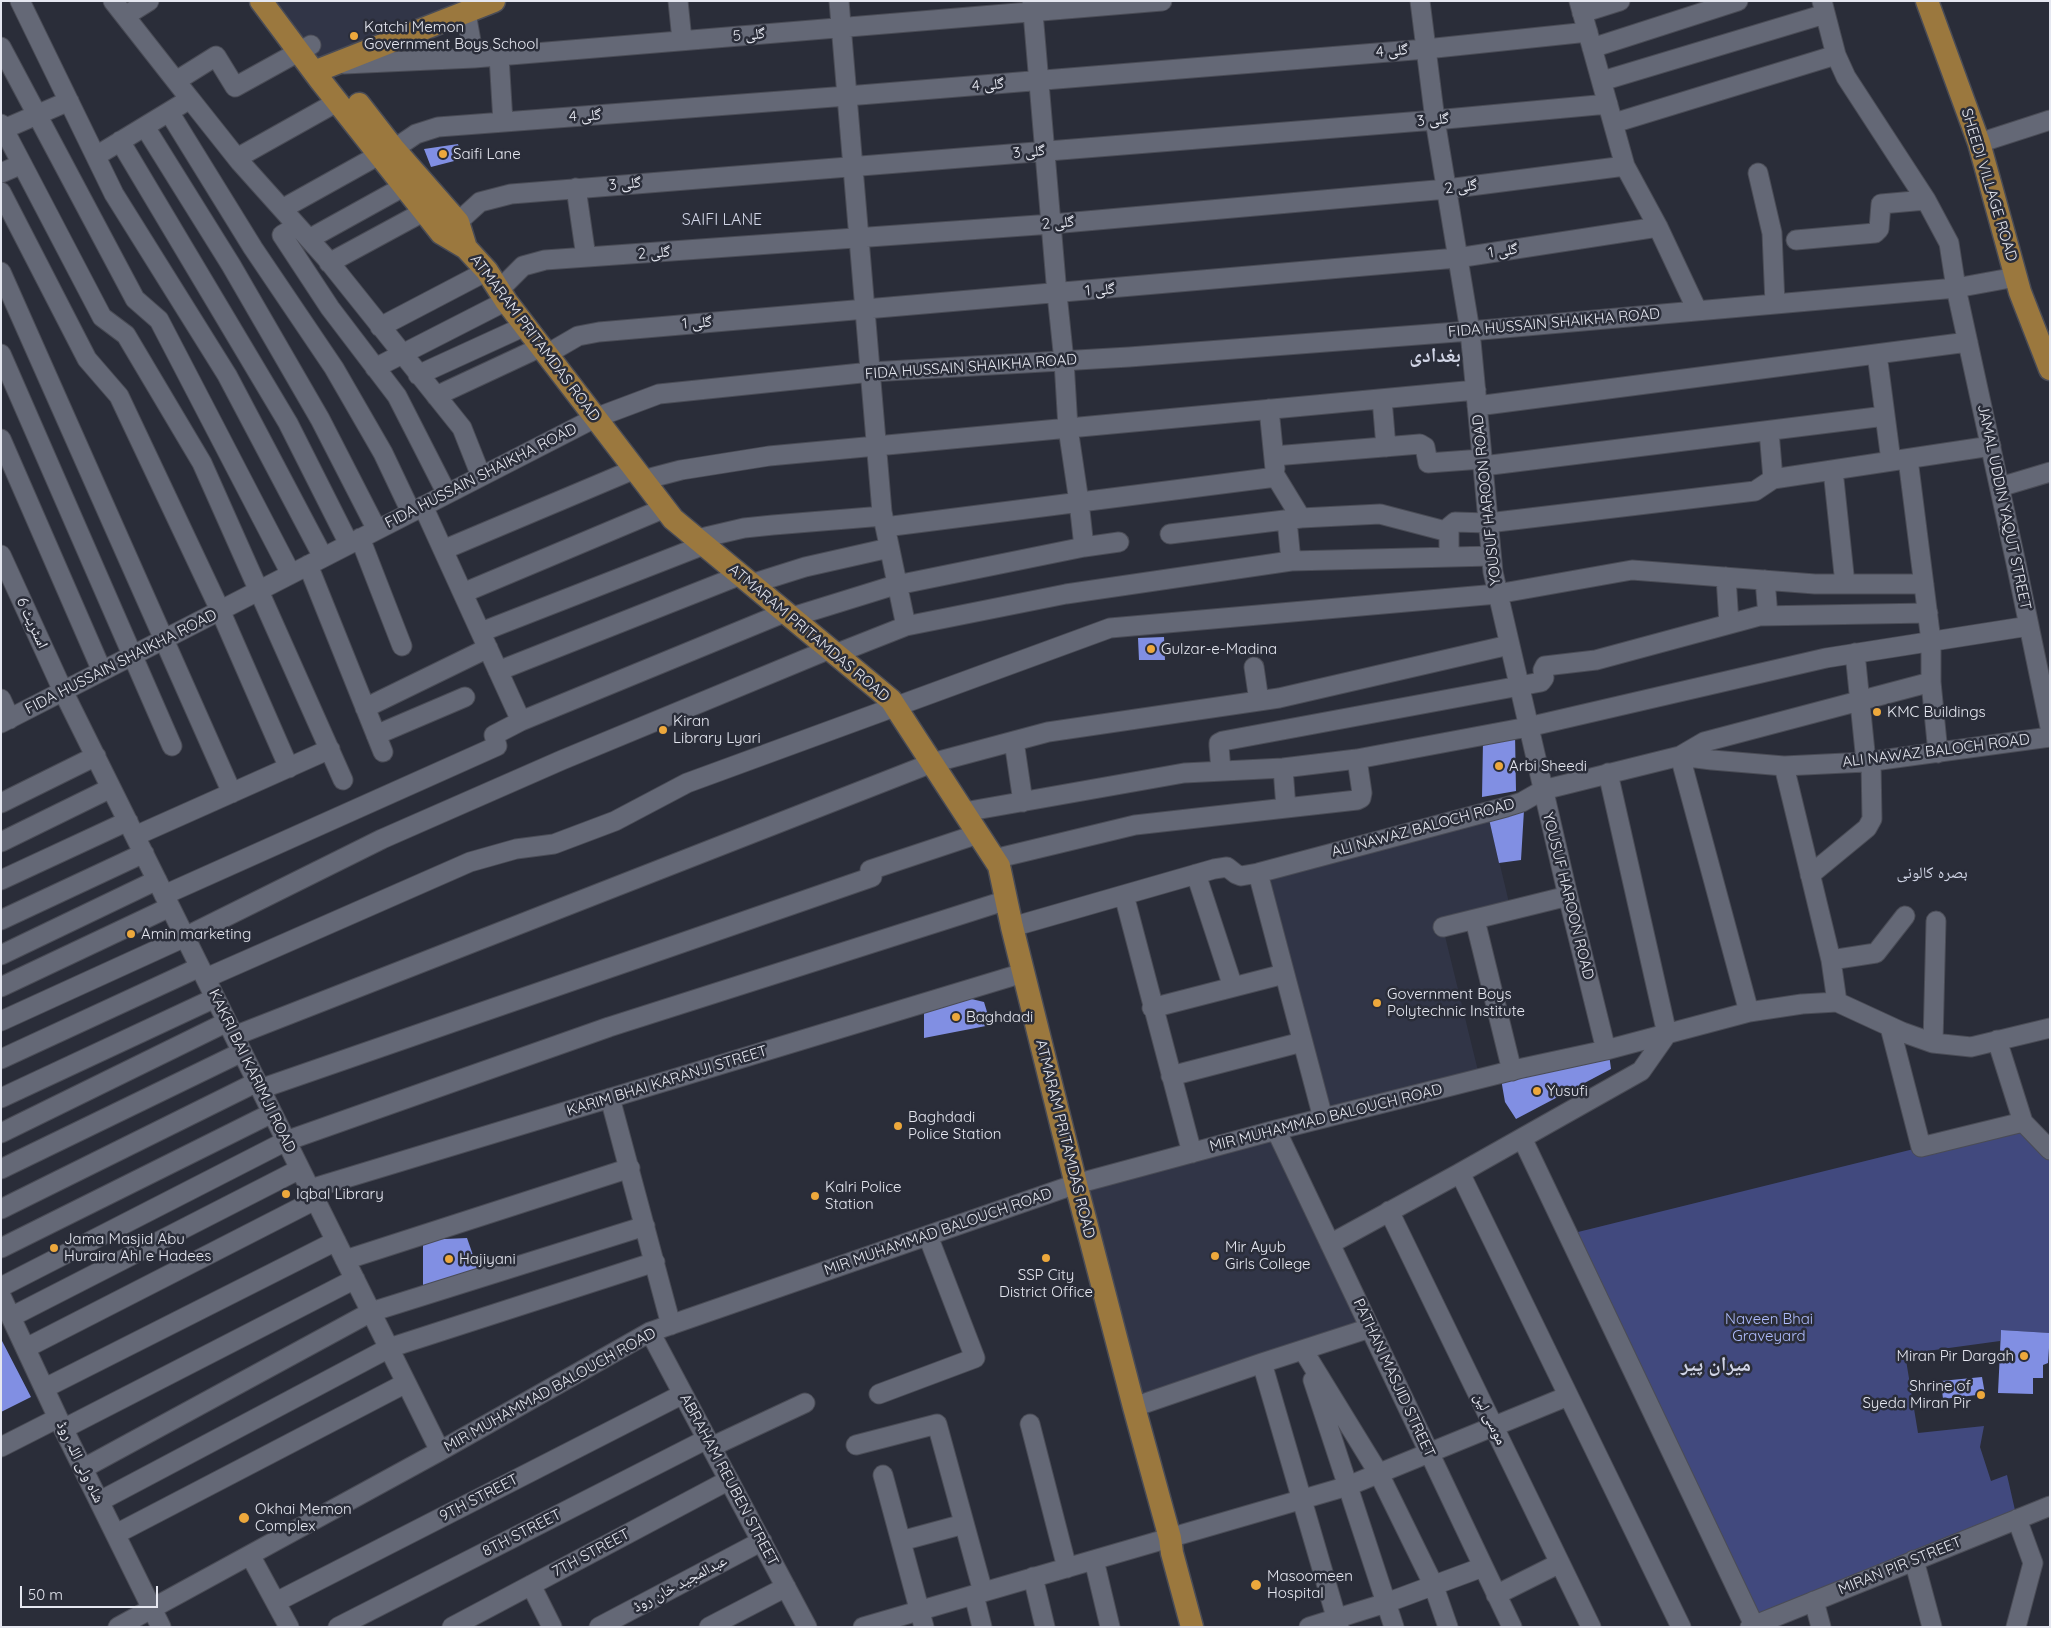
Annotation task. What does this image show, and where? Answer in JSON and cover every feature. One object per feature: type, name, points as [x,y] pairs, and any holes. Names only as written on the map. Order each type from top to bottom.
[{"type":"main road","name":"ATMARAM PRITAMDAS ROAD","points":[[261,1],[326,68],[387,152],[403,186],[441,233],[466,248],[488,271],[524,326],[673,519],[891,700],[999,866],[1023,973],[1076,1184],[1192,1627]]},
{"type":"main road","name":"ATMARAM PRITAMDAS ROAD","points":[[278,1],[305,48]]},
{"type":"main road","name":"SHEEDI VILLAGE ROAD","points":[[1927,1],[1979,143],[2016,277],[2050,369]]},
{"type":"main road","points":[[326,68],[493,2]]},
{"type":"main road","name":"ATMARAM PRITAMDAS ROAD","points":[[326,68],[337,102],[458,222],[466,248]]},
{"type":"street","points":[[20,1],[114,194],[227,376],[380,744],[465,697]]},
{"type":"street","points":[[113,1],[237,158],[329,262],[462,428],[481,476]]},
{"type":"street","points":[[125,16],[150,1]]},
{"type":"street","points":[[678,1],[682,40]]},
{"type":"street","points":[[839,1],[884,522],[906,626]]},
{"type":"street","name":"گلی 5","points":[[326,68],[474,58],[841,27],[1033,6],[1162,1]]},
{"type":"street","name":"YOUSUF HAROON ROAD","points":[[1420,1],[1435,120],[1470,331],[1491,556],[1518,687],[1606,1050]]},
{"type":"street","points":[[1620,1],[1580,7],[1625,166],[1658,227],[1697,310]]},
{"type":"street","name":"گلی 4","points":[[282,209],[387,152],[416,134],[438,127],[1039,81],[1426,48],[1590,40],[1738,1]]},
{"type":"street","points":[[1033,6],[1044,151],[1064,361],[1068,428],[1084,547]]},
{"type":"street","points":[[1602,81],[1824,8]]},
{"type":"street","name":"JAMAL UDDIN YAQUT STREET","points":[[1824,8],[1836,55],[1846,77],[1926,200],[1949,243],[1956,288],[2030,626],[2050,727]]},
{"type":"street","points":[[466,13],[474,58]]},
{"type":"street","points":[[1,47],[134,299],[159,320],[307,565]]},
{"type":"street","points":[[176,81],[216,56],[235,87],[305,48]]},
{"type":"street","points":[[1614,123],[1836,55]]},
{"type":"street","points":[[499,56],[503,122]]},
{"type":"street","points":[[96,156],[190,99]]},
{"type":"street","points":[[68,101],[3,127],[102,318],[126,335],[202,463],[344,780]]},
{"type":"street","points":[[237,158],[337,102]]},
{"type":"street","name":"گلی 3","points":[[458,222],[480,202],[511,194],[1435,120],[1608,104]]},
{"type":"street","points":[[169,112],[253,248],[334,368],[383,453],[443,550],[521,721]]},
{"type":"street","points":[[1979,143],[2050,120]]},
{"type":"street","points":[[145,127],[232,265],[310,402],[402,646]]},
{"type":"street","points":[[120,141],[288,422],[362,538]]},
{"type":"street","points":[[1,173],[22,164]]},
{"type":"street","name":"گلی 2","points":[[376,368],[503,295],[523,266],[545,260],[1052,224],[1447,189],[1625,166]]},
{"type":"street","points":[[1758,173],[1772,233],[1775,304]]},
{"type":"street","points":[[403,186],[303,233],[282,235],[330,308],[397,396],[447,494]]},
{"type":"street","points":[[576,188],[586,257]]},
{"type":"street","points":[[1,192],[87,359],[119,396],[220,610],[289,768]]},
{"type":"street","points":[[1796,240],[1876,233],[1879,229],[1881,204],[1926,200]]},
{"type":"street","points":[[329,262],[424,211]]},
{"type":"street","name":"گلی 1","points":[[436,396],[578,336],[599,332],[1457,258],[1658,227]]},
{"type":"street","points":[[380,327],[488,271]]},
{"type":"street","points":[[1,272],[232,793]]},
{"type":"street","name":"FIDA HUSSAIN SHAIKHA ROAD","points":[[6,721],[595,418],[659,394],[871,372],[1064,361],[1470,331],[1956,288],[2016,277]]},
{"type":"street","points":[[418,375],[524,326]]},
{"type":"street","points":[[443,550],[639,474],[681,470],[769,456],[1382,399],[1476,398],[1877,354],[1968,342]]},
{"type":"street","points":[[1,354],[172,746]]},
{"type":"street","points":[[1877,354],[1885,416],[1900,460],[1924,584],[1932,641],[1931,682],[1938,752]]},
{"type":"street","points":[[1382,399],[1386,447]]},
{"type":"street","points":[[1269,409],[1276,478],[1294,519],[1290,561]]},
{"type":"street","points":[[1274,456],[1424,444],[1427,462],[1430,464],[1482,462],[1769,431],[1885,416]]},
{"type":"street","points":[[1769,431],[1773,479]]},
{"type":"street","points":[[1,439],[102,671]]},
{"type":"street","points":[[1449,557],[1449,527],[1455,522],[1488,523],[1755,491],[1773,479],[1991,446]]},
{"type":"street","points":[[1833,470],[1845,584]]},
{"type":"street","points":[[2000,487],[2050,472]]},
{"type":"street","points":[[365,708],[484,640],[700,542],[744,528],[773,525],[884,522],[1079,502],[1276,478]]},
{"type":"street","points":[[463,594],[665,508]]},
{"type":"street","points":[[1170,534],[1294,519],[1380,514],[1449,532]]},
{"type":"street","points":[[1,955],[164,894],[497,746],[494,735],[521,721],[789,615],[897,586],[1084,547],[1120,542]]},
{"type":"street","points":[[498,671],[746,579],[889,548]]},
{"type":"street","name":"اسٹریٹ 6","points":[[1,555],[63,691]]},
{"type":"street","points":[[1,1021],[185,937],[382,839],[562,760],[833,652],[906,626],[1066,594],[1290,561],[1491,556]]},
{"type":"street","points":[[1,1059],[470,862],[516,849],[554,844],[615,821],[687,783],[1110,628],[1498,594],[1632,570],[1845,584],[1924,584]]},
{"type":"street","points":[[1726,577],[1730,624]]},
{"type":"street","points":[[1765,580],[1768,616]]},
{"type":"street","points":[[1221,772],[1219,743],[1223,741],[1541,682],[1544,678],[1543,670],[1545,666],[1596,660],[1759,616],[1928,613]]},
{"type":"street","points":[[964,812],[1184,773],[1283,768],[1357,759],[1528,727],[1816,660],[2030,626]]},
{"type":"street","points":[[1,1133],[234,1037],[932,763],[1048,732],[1279,698],[1509,645]]},
{"type":"street","points":[[1810,875],[1867,828],[1872,819],[1868,762],[1855,653]]},
{"type":"street","points":[[1254,667],[1259,701]]},
{"type":"street","points":[[1749,1012],[1680,756],[1704,742],[1860,699],[1931,682]]},
{"type":"street","name":"KAKRI BAI KARIMJI ROAD","points":[[63,691],[440,1451]]},
{"type":"street","points":[[1,699],[6,721]]},
{"type":"street","name":"ALI NAWAZ BALOCH ROAD","points":[[1012,927],[1196,874],[1227,867],[1242,876],[1258,872],[1506,807],[1522,802],[1543,790],[1680,756],[1784,766],[1868,762],[2050,737]]},
{"type":"street","points":[[1014,741],[1022,802]]},
{"type":"street","points":[[1,880],[132,829],[232,793],[330,750]]},
{"type":"street","points":[[1,802],[96,756]]},
{"type":"street","points":[[994,859],[1134,825],[1361,798],[1362,793],[1357,759]]},
{"type":"street","points":[[1784,766],[1832,960],[1837,1002]]},
{"type":"street","points":[[1283,768],[1286,808]]},
{"type":"street","points":[[1330,1244],[1641,1071],[1667,1034],[1608,773]]},
{"type":"street","points":[[1,842],[111,788]]},
{"type":"street","points":[[1,1209],[258,1085],[872,877],[870,870],[978,834]]},
{"type":"street","points":[[1,920],[144,853]]},
{"type":"street","points":[[1258,872],[1322,1118]]},
{"type":"street","points":[[1196,874],[1233,987]]},
{"type":"street","points":[[1,987],[164,894]]},
{"type":"street","points":[[1124,895],[1152,1008],[1192,1153]]},
{"type":"street","points":[[1443,928],[1568,896]]},
{"type":"street","points":[[1,1287],[286,1142],[609,1027],[1007,900]]},
{"type":"street","points":[[1832,960],[1876,953],[1905,916]]},
{"type":"street","points":[[1475,920],[1512,1071]]},
{"type":"street","points":[[1933,1043],[1936,921]]},
{"type":"street","name":"KARIM BHAI KARANJI STREET","points":[[26,1348],[313,1194],[610,1098],[1023,973]]},
{"type":"street","points":[[1152,1008],[1284,974]]},
{"type":"street","points":[[1,1098],[215,998]]},
{"type":"street","name":"MIR MUHAMMAD BALOUCH ROAD","points":[[118,1627],[440,1451],[650,1332],[1076,1184],[1322,1118],[1606,1050],[1749,1012],[1802,1004],[1837,1002],[1890,1027],[1933,1043],[1971,1047],[1997,1040],[2049,1031]]},
{"type":"street","points":[[1890,1027],[1921,1147],[2023,1122]]},
{"type":"street","points":[[1,1169],[234,1037]]},
{"type":"street","points":[[1997,1040],[2023,1122],[2050,1150]]},
{"type":"street","points":[[1171,1076],[1302,1042]]},
{"type":"street","points":[[610,1098],[671,1325]]},
{"type":"street","points":[[1,1248],[272,1113]]},
{"type":"street","name":"PATHAN MASJID STREET","points":[[1276,1130],[1512,1627]]},
{"type":"street","points":[[1522,1138],[1752,1626]]},
{"type":"street","points":[[345,1260],[630,1168]]},
{"type":"street","points":[[6,1310],[300,1169]]},
{"type":"street","points":[[1460,1173],[1681,1627]]},
{"type":"street","name":"موسی لین","points":[[1389,1211],[1590,1627]]},
{"type":"street","points":[[84,1468],[371,1312],[645,1226]]},
{"type":"street","points":[[878,1394],[975,1358],[928,1236]]},
{"type":"street","points":[[45,1388],[336,1241]]},
{"type":"street","points":[[100,1502],[389,1348],[655,1262]]},
{"type":"street","points":[[1,1447],[62,1423],[355,1280]]},
{"type":"street","name":"شاہ ولی اللہ روڈ","points":[[6,1310],[161,1627]]},
{"type":"street","points":[[1134,1407],[1262,1362],[1370,1328]]},
{"type":"street","name":"ABRAHAM REUBEN STREET","points":[[650,1332],[807,1627]]},
{"type":"street","points":[[1303,1350],[1379,1474],[1433,1584],[1448,1627]]},
{"type":"street","points":[[1303,1350],[1394,1627]]},
{"type":"street","points":[[1262,1362],[1338,1623]]},
{"type":"street","points":[[116,1534],[406,1383]]},
{"type":"street","name":"9TH STREET","points":[[276,1602],[683,1394]]},
{"type":"street","points":[[863,1627],[922,1618],[978,1593],[1348,1486],[1568,1396]]},
{"type":"street","name":"8TH STREET","points":[[338,1627],[709,1443],[805,1403]]},
{"type":"street","points":[[856,1445],[937,1424],[964,1524],[978,1593],[982,1627]]},
{"type":"street","points":[[1030,1424],[1067,1568]]},
{"type":"street","points":[[883,1475],[922,1618]]},
{"type":"street","name":"7TH STREET","points":[[452,1627],[729,1480]]},
{"type":"street","name":"MIRAN PIR STREET","points":[[1752,1626],[2050,1506]]},
{"type":"street","points":[[2016,1627],[2032,1563],[2017,1519]]},
{"type":"street","points":[[901,1541],[964,1524]]},
{"type":"street","name":"عبدالمجید خان روڈ","points":[[599,1627],[762,1541]]},
{"type":"street","points":[[250,1555],[289,1627]]},
{"type":"street","points":[[1094,1560],[1110,1627]]},
{"type":"street","points":[[1914,1560],[1932,1627]]},
{"type":"street","points":[[1496,1595],[1560,1563]]},
{"type":"street","points":[[1309,1627],[1338,1623],[1386,1602],[1483,1567]]},
{"type":"street","points":[[1033,1578],[1045,1627]]},
{"type":"street","points":[[531,1585],[552,1627]]},
{"type":"street","points":[[709,1627],[786,1587]]},
{"type":"street","points":[[1814,1601],[1821,1627]]},
{"type":"shaded area","name":"Katchi Memon Government Boys School","points":[[271,1],[492,1],[326,70]]},
{"type":"shaded area","name":"Government Boys Polytechnic Institute","points":[[1489,819],[1511,911],[1443,928],[1480,1079],[1323,1118],[1258,873]]},
{"type":"shaded area","name":"Mir Ayub Girls College","points":[[1276,1130],[1370,1328],[1134,1407],[1076,1184]]},
{"type":"green space","name":"Naveen Bhai Graveyard","points":[[2023,1122],[2050,1150],[2050,1333],[2001,1330],[2000,1341],[1905,1354],[1918,1433],[1984,1426],[1980,1447],[1991,1481],[2007,1475],[2017,1519],[1754,1625],[1574,1233]]},
{"type":"building","name":"Saifi Lane","points":[[458,144],[462,159],[431,167],[424,149]]},
{"type":"building","name":"Gulzar-e-Madina","points":[[1164,637],[1165,660],[1139,660],[1138,638]]},
{"type":"building","name":"Arbi Sheedi","points":[[1515,734],[1516,791],[1482,797],[1483,741]]},
{"type":"building","points":[[1524,810],[1521,860],[1499,863],[1489,819]]},
{"type":"building","name":"Baghdadi","points":[[963,997],[984,1002],[991,1025],[924,1038],[924,1009]]},
{"type":"building","name":"Yusufi","points":[[1609,1054],[1611,1069],[1516,1119],[1505,1102],[1501,1079]]},
{"type":"building","name":"Hajiyani","points":[[467,1238],[481,1278],[423,1287],[423,1240]]},
{"type":"building","name":"Miran Pir Dargah","points":[[2001,1330],[2050,1333],[2048,1363],[2043,1365],[2043,1378],[2033,1378],[2033,1394],[1998,1393]]},
{"type":"building","points":[[1,1339],[31,1397],[1,1412]]},
{"type":"building","points":[[1982,1377],[1985,1394],[1943,1399],[1941,1381]]},
{"type":"place","name":"Katchi Memon Government Boys School","points":[[354,36]]},
{"type":"place","name":"Saifi Lane","points":[[443,154]]},
{"type":"place","name":"Gulzar-e-Madina","points":[[1151,649]]},
{"type":"place","name":"KMC Buildings","points":[[1877,712]]},
{"type":"place","name":"Kiran Library Lyari","points":[[663,730]]},
{"type":"place","name":"Arbi Sheedi","points":[[1499,766]]},
{"type":"place","name":"Amin marketing","points":[[131,934]]},
{"type":"place","name":"Government Boys Polytechnic Institute","points":[[1377,1003]]},
{"type":"place","name":"Baghdadi","points":[[956,1017]]},
{"type":"place","name":"Yusufi","points":[[1537,1091]]},
{"type":"place","name":"Baghdadi Police Station","points":[[898,1126]]},
{"type":"place","name":"Iqbal Library","points":[[286,1194]]},
{"type":"place","name":"Kalri Police Station","points":[[815,1196]]},
{"type":"place","name":"Jama Masjid Abu Huraira Ahl e Hadees","points":[[54,1248]]},
{"type":"place","name":"Mir Ayub Girls College","points":[[1215,1256]]},
{"type":"place","name":"SSP City District Office","points":[[1046,1258]]},
{"type":"place","name":"Hajiyani","points":[[449,1259]]},
{"type":"place","name":"Miran Pir Dargah","points":[[2024,1356]]},
{"type":"place","name":"Shrine of Syeda Miran Pir","points":[[1981,1395]]},
{"type":"place","name":"Okhai Memon Complex","points":[[244,1518]]},
{"type":"place","name":"Masoomeen Hospital","points":[[1256,1585]]},
{"type":"district","name":"SAIFI LANE","points":[[722,220]]},
{"type":"district","name":"بغدادی","points":[[1435,356]]},
{"type":"district","name":"بصرہ کالونی","points":[[1932,873]]},
{"type":"district","name":"میران پیر","points":[[1716,1365]]}]
